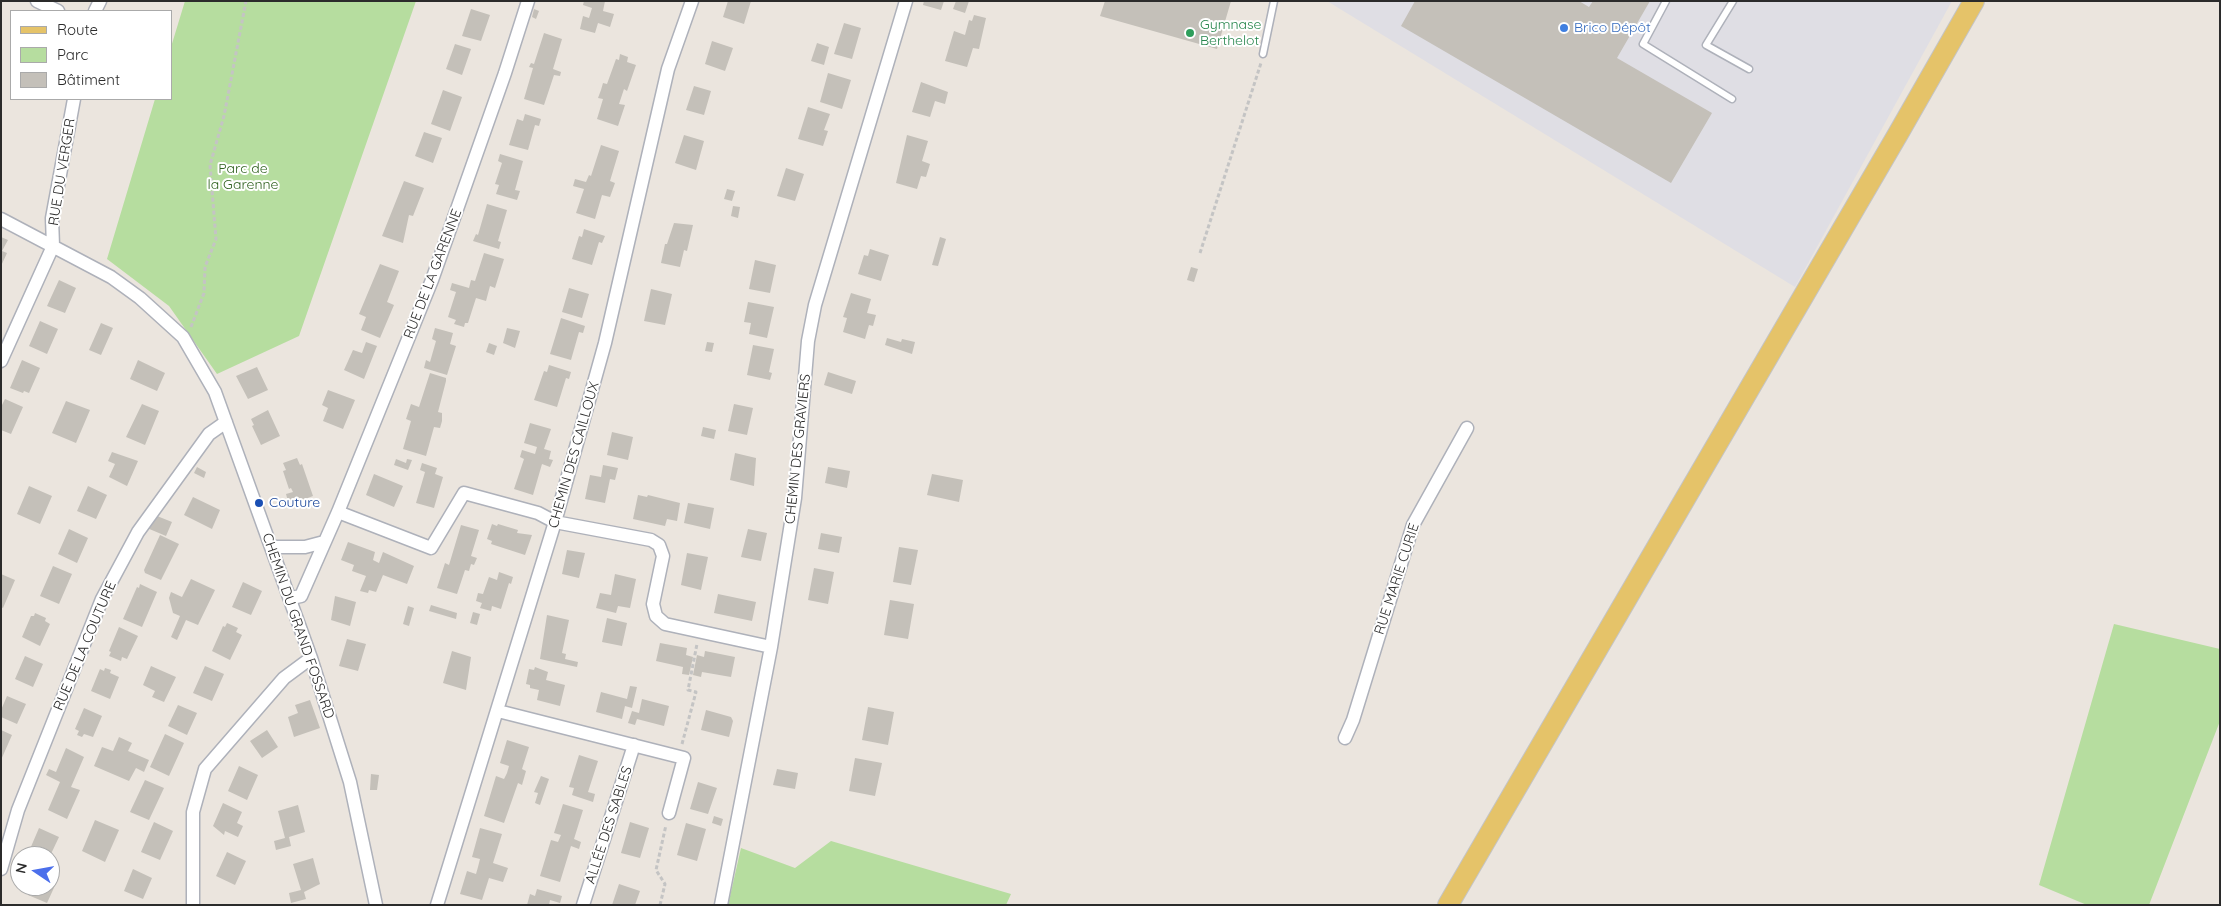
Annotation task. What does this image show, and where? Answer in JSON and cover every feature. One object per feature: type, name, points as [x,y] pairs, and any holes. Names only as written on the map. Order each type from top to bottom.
[{"type":"main road","points":[[1448,905],[1974,1]]},
{"type":"street","points":[[37,1],[56,10]]},
{"type":"street","name":"RUE DE LA GARENNE","points":[[291,598],[301,596],[338,512],[432,280],[505,73],[528,1]]},
{"type":"street","name":"CHEMIN DES CAILLOUX","points":[[437,905],[555,522],[606,343],[668,69],[692,1]]},
{"type":"street","name":"CHEMIN DES GRAVIERS","points":[[721,905],[771,647],[795,498],[808,341],[815,305],[906,1]]},
{"type":"street","name":"RUE DU VERGER","points":[[53,246],[52,218],[74,100]]},
{"type":"street","name":"CHEMIN DU GRAND FOSSARD","points":[[1,220],[112,277],[140,298],[186,342],[214,392],[291,598],[311,658],[350,782],[376,905]]},
{"type":"street","points":[[1,361],[53,246]]},
{"type":"street","name":"RUE DE LA COUTURE","points":[[1,869],[18,810],[102,599],[138,532],[209,434],[226,422]]},
{"type":"street","name":"RUE MARIE CURIE","points":[[1345,738],[1353,720],[1413,525],[1468,428]]},
{"type":"street","points":[[338,512],[431,548],[464,493],[538,513],[555,522],[651,540],[659,545],[663,556],[654,604],[656,616],[665,624],[771,647]]},
{"type":"street","points":[[271,548],[305,547],[324,542]]},
{"type":"street","points":[[193,905],[193,812],[205,769],[284,678],[311,658]]},
{"type":"street","points":[[498,710],[684,758],[669,813]]},
{"type":"street","name":"ALLÉE DES SABLES","points":[[584,905],[634,745]]},
{"type":"lane","points":[[1264,54],[1274,1]]},
{"type":"lane","points":[[1666,1],[1643,44],[1732,99]]},
{"type":"lane","points":[[1733,1],[1706,45],[1749,69]]},
{"type":"path","points":[[186,342],[204,293],[205,267],[216,240],[210,165],[224,116],[246,1]]},
{"type":"path","points":[[1200,253],[1264,54]]},
{"type":"path","points":[[679,756],[696,692],[688,690],[700,631]]},
{"type":"path","points":[[660,905],[666,884],[656,870],[669,813]]},
{"type":"shaded area","points":[[1327,1],[1952,1],[1795,287]]},
{"type":"green space","name":"Parc de la Garenne","points":[[185,1],[416,1],[299,336],[217,374],[169,306],[107,259],[155,100],[172,100],[172,44]]},
{"type":"green space","points":[[2114,624],[2220,649],[2220,721],[2149,905],[2087,905],[2039,885]]},
{"type":"green space","points":[[831,841],[1011,894],[1006,905],[728,905],[741,848],[795,868]]},
{"type":"building","points":[[584,1],[605,1],[603,11],[614,14],[610,27],[598,23],[595,33],[580,29],[583,16],[589,18],[592,8],[583,5]]},
{"type":"building","points":[[728,1],[751,1],[744,24],[723,17]]},
{"type":"building","points":[[924,1],[944,1],[941,10],[923,5]]},
{"type":"building","points":[[956,1],[969,1],[965,13],[953,9]]},
{"type":"building","name":"Gymnase Berthelot","points":[[1105,1],[1231,1],[1217,49],[1100,16]]},
{"type":"building","points":[[1415,1],[1579,1],[1589,7],[1593,1],[1650,1],[1617,58],[1712,113],[1671,183],[1401,26]]},
{"type":"building","points":[[471,9],[490,15],[481,41],[462,36]]},
{"type":"building","points":[[534,9],[539,11],[536,19],[532,17]]},
{"type":"building","points":[[974,15],[986,18],[979,49],[973,48],[967,67],[945,61],[954,31],[965,35],[969,20],[972,21]]},
{"type":"building","points":[[844,23],[861,28],[852,59],[834,54]]},
{"type":"building","points":[[544,33],[562,39],[553,69],[561,72],[560,76],[554,75],[544,105],[524,99],[533,68],[529,67],[531,63],[534,64]]},
{"type":"building","points":[[712,41],[733,48],[725,71],[705,64]]},
{"type":"building","points":[[817,43],[829,47],[824,65],[811,61]]},
{"type":"building","points":[[455,44],[471,49],[462,75],[446,69]]},
{"type":"building","points":[[620,54],[628,57],[627,62],[636,65],[627,91],[624,89],[619,104],[625,105],[618,126],[597,119],[603,99],[598,98],[603,83],[607,84],[616,59],[619,60]]},
{"type":"building","points":[[828,73],[851,80],[842,109],[820,102]]},
{"type":"building","points":[[921,82],[948,92],[945,104],[935,101],[930,117],[912,112]]},
{"type":"building","points":[[694,86],[711,91],[704,115],[686,110]]},
{"type":"building","points":[[443,90],[462,97],[450,131],[431,124]]},
{"type":"building","points":[[808,107],[830,114],[824,130],[828,131],[823,146],[798,139]]},
{"type":"building","points":[[525,114],[541,119],[539,126],[535,125],[528,150],[509,145],[517,119],[523,121]]},
{"type":"building","points":[[424,132],[442,138],[433,163],[415,156]]},
{"type":"building","points":[[684,135],[704,141],[696,170],[675,163]]},
{"type":"building","points":[[907,135],[928,141],[922,161],[930,164],[926,177],[921,176],[917,189],[896,183]]},
{"type":"building","points":[[601,145],[619,151],[610,181],[615,183],[610,197],[602,195],[595,219],[576,213],[584,189],[573,186],[575,179],[586,182],[589,175],[591,176]]},
{"type":"building","points":[[500,154],[523,161],[515,190],[520,191],[517,200],[496,194],[499,185],[495,184],[502,163],[498,161]]},
{"type":"building","points":[[786,168],[804,174],[795,201],[777,196]]},
{"type":"building","points":[[404,181],[424,188],[413,216],[409,215],[403,243],[382,236]]},
{"type":"building","points":[[727,189],[735,191],[732,201],[724,199]]},
{"type":"building","points":[[487,204],[507,210],[498,241],[501,242],[499,249],[473,241],[476,234],[478,235]]},
{"type":"building","points":[[733,206],[740,207],[738,218],[731,216]]},
{"type":"building","points":[[674,223],[693,225],[687,251],[684,250],[680,267],[661,263],[665,244],[667,244]]},
{"type":"building","points":[[584,229],[605,236],[602,243],[599,242],[592,265],[572,259],[579,236],[582,237]]},
{"type":"building","points":[[1,237],[8,240],[2,251],[7,253],[1,266]]},
{"type":"building","points":[[940,237],[946,239],[938,266],[932,265]]},
{"type":"building","points":[[870,249],[889,255],[881,281],[858,274],[864,255],[868,256]]},
{"type":"building","points":[[484,253],[504,259],[495,288],[490,286],[486,301],[476,298],[468,323],[465,323],[464,327],[454,324],[456,320],[448,317],[456,292],[450,290],[452,283],[469,288],[471,280],[475,281]]},
{"type":"building","points":[[755,260],[776,265],[770,293],[749,289]]},
{"type":"building","points":[[380,264],[399,271],[387,302],[394,305],[380,338],[361,330],[366,317],[359,314]]},
{"type":"building","points":[[1191,267],[1198,269],[1194,282],[1187,280]]},
{"type":"building","points":[[59,280],[76,288],[65,313],[47,306]]},
{"type":"building","points":[[569,288],[589,294],[582,318],[562,312]]},
{"type":"building","points":[[651,289],[672,294],[665,325],[644,321]]},
{"type":"building","points":[[851,293],[871,299],[867,313],[876,315],[873,326],[869,325],[865,339],[843,332],[847,318],[843,317]]},
{"type":"building","points":[[748,302],[774,307],[767,338],[749,334],[751,323],[744,322]]},
{"type":"building","points":[[561,318],[585,326],[583,333],[579,332],[571,360],[550,354]]},
{"type":"building","points":[[40,321],[58,329],[47,354],[29,346]]},
{"type":"building","points":[[101,323],[113,328],[101,355],[89,350]]},
{"type":"building","points":[[435,328],[453,333],[450,344],[456,346],[447,375],[424,368],[426,360],[430,362],[436,341],[432,339]]},
{"type":"building","points":[[507,328],[520,331],[515,348],[503,343]]},
{"type":"building","points":[[887,338],[901,342],[902,339],[915,342],[912,354],[885,345]]},
{"type":"building","points":[[366,342],[377,346],[364,379],[344,370],[353,350],[362,353]]},
{"type":"building","points":[[707,342],[714,343],[712,352],[705,351]]},
{"type":"building","points":[[489,343],[497,346],[494,355],[486,352]]},
{"type":"building","points":[[753,345],[774,349],[769,372],[772,373],[770,380],[747,375]]},
{"type":"building","points":[[22,360],[40,368],[29,393],[24,391],[23,393],[10,388]]},
{"type":"building","points":[[138,360],[165,373],[157,391],[130,379]]},
{"type":"building","points":[[549,365],[571,372],[569,379],[566,378],[557,407],[534,400],[544,371],[547,372]]},
{"type":"building","points":[[257,367],[268,390],[248,399],[236,376]]},
{"type":"building","points":[[828,372],[856,381],[852,394],[824,385]]},
{"type":"building","points":[[430,373],[446,378],[446,381],[438,412],[442,413],[442,421],[440,428],[434,427],[426,456],[403,449],[411,421],[406,419],[411,404],[419,407]]},
{"type":"building","points":[[328,390],[355,400],[343,429],[323,421],[328,408],[322,405]]},
{"type":"building","points":[[5,399],[23,407],[11,434],[1,430],[1,407]]},
{"type":"building","points":[[66,401],[90,410],[76,443],[52,433]]},
{"type":"building","points":[[142,404],[159,411],[145,445],[126,437]]},
{"type":"building","points":[[734,404],[753,408],[747,435],[728,431]]},
{"type":"building","points":[[268,410],[280,436],[261,445],[252,426],[254,425],[251,419]]},
{"type":"building","points":[[530,423],[551,429],[544,449],[551,451],[549,459],[553,460],[550,467],[542,464],[533,495],[514,489],[524,459],[520,457],[522,450],[535,454],[537,447],[524,443]]},
{"type":"building","points":[[703,427],[716,430],[714,439],[701,436]]},
{"type":"building","points":[[612,432],[633,437],[628,460],[607,455]]},
{"type":"building","points":[[112,452],[138,461],[127,486],[109,477],[115,464],[108,461]]},
{"type":"building","points":[[735,453],[756,458],[754,486],[730,480]]},
{"type":"building","points":[[297,458],[300,465],[302,464],[313,496],[289,505],[286,494],[293,492],[291,488],[289,489],[283,471],[286,470],[283,463]]},
{"type":"building","points":[[396,459],[406,463],[407,459],[412,460],[408,470],[394,465]]},
{"type":"building","points":[[422,463],[437,468],[435,474],[443,477],[434,508],[416,503],[425,472],[420,470]]},
{"type":"building","points":[[603,465],[618,468],[615,480],[610,479],[605,503],[585,499],[590,475],[601,477]]},
{"type":"building","points":[[197,467],[206,472],[204,478],[194,473]]},
{"type":"building","points":[[828,467],[850,471],[847,488],[825,483]]},
{"type":"building","points":[[374,474],[403,486],[394,507],[366,495]]},
{"type":"building","points":[[932,474],[963,480],[959,502],[927,495]]},
{"type":"building","points":[[29,486],[52,496],[40,524],[17,514]]},
{"type":"building","points":[[88,486],[107,495],[96,519],[77,511]]},
{"type":"building","points":[[638,495],[647,497],[648,495],[680,503],[677,521],[667,519],[665,526],[633,519]]},
{"type":"building","points":[[193,497],[220,510],[212,529],[184,515]]},
{"type":"building","points":[[688,503],[714,508],[710,529],[684,523]]},
{"type":"building","points":[[157,516],[172,522],[166,536],[147,528]]},
{"type":"building","points":[[492,524],[518,530],[517,533],[532,535],[525,555],[491,544],[492,541],[487,539]]},
{"type":"building","points":[[461,525],[479,530],[471,556],[477,558],[474,565],[471,564],[469,571],[465,570],[457,594],[437,588],[445,563],[449,565]]},
{"type":"building","points":[[69,529],[88,538],[77,563],[58,554]]},
{"type":"building","points":[[748,529],[767,533],[761,561],[741,557]]},
{"type":"building","points":[[821,533],[842,537],[839,553],[818,549]]},
{"type":"building","points":[[160,535],[179,544],[161,580],[145,573],[144,570]]},
{"type":"building","points":[[348,542],[375,552],[373,560],[379,563],[383,552],[414,566],[407,584],[383,575],[376,592],[369,590],[368,593],[360,591],[366,576],[352,571],[354,565],[341,560]]},
{"type":"building","points":[[899,547],[918,550],[911,585],[893,582]]},
{"type":"building","points":[[567,550],[585,553],[579,578],[562,574]]},
{"type":"building","points":[[687,553],[708,557],[701,590],[681,585]]},
{"type":"building","points":[[53,566],[72,574],[59,604],[40,596]]},
{"type":"building","points":[[814,568],[834,572],[828,604],[808,600]]},
{"type":"building","points":[[499,572],[513,577],[511,584],[509,583],[501,609],[492,606],[491,611],[480,608],[482,603],[476,601],[478,593],[483,594],[489,577],[497,580]]},
{"type":"building","points":[[1,574],[15,580],[3,608],[1,607]]},
{"type":"building","points":[[615,574],[636,579],[630,608],[618,606],[616,613],[596,608],[600,593],[611,595]]},
{"type":"building","points":[[191,579],[215,590],[198,625],[186,620],[177,640],[171,637],[180,616],[173,613],[169,598],[171,592],[182,597]]},
{"type":"building","points":[[243,582],[262,591],[251,615],[232,607]]},
{"type":"building","points":[[140,584],[157,592],[142,627],[123,619]]},
{"type":"building","points":[[718,594],[756,602],[752,621],[714,613]]},
{"type":"building","points":[[335,596],[356,602],[350,626],[331,620]]},
{"type":"building","points":[[890,600],[914,604],[908,639],[884,635]]},
{"type":"building","points":[[431,605],[457,613],[456,619],[429,611]]},
{"type":"building","points":[[408,606],[414,608],[409,626],[403,624]]},
{"type":"building","points":[[473,612],[480,614],[477,625],[470,623]]},
{"type":"building","points":[[35,613],[46,618],[45,621],[50,624],[40,646],[22,637],[31,616],[34,616]]},
{"type":"building","points":[[547,615],[569,620],[562,653],[566,654],[565,659],[578,662],[577,667],[540,659]]},
{"type":"building","points":[[607,618],[627,623],[622,646],[602,642]]},
{"type":"building","points":[[227,623],[238,628],[236,632],[242,635],[230,660],[212,651],[223,626],[225,627]]},
{"type":"building","points":[[119,627],[138,636],[127,659],[122,657],[121,661],[109,656],[111,652],[109,651]]},
{"type":"building","points":[[347,639],[366,644],[358,671],[339,666]]},
{"type":"building","points":[[660,643],[687,648],[686,655],[693,657],[689,675],[682,674],[683,667],[656,661]]},
{"type":"building","points":[[452,651],[471,657],[466,690],[443,683]]},
{"type":"building","points":[[705,651],[735,657],[731,677],[702,672],[701,677],[693,675],[697,655],[704,657]]},
{"type":"building","points":[[25,656],[43,664],[33,687],[15,679]]},
{"type":"building","points":[[151,666],[176,677],[164,702],[152,697],[155,691],[143,685]]},
{"type":"building","points":[[205,666],[224,674],[212,701],[193,693]]},
{"type":"building","points":[[535,667],[548,672],[546,680],[565,685],[560,706],[537,700],[539,690],[530,688],[530,685],[526,684],[529,669],[534,670]]},
{"type":"building","points":[[105,668],[111,670],[110,673],[119,677],[110,699],[91,691],[100,669],[104,671]]},
{"type":"building","points":[[630,686],[637,687],[632,708],[625,706],[622,719],[596,712],[601,692],[627,699]]},
{"type":"building","points":[[7,696],[26,704],[17,724],[1,717],[1,710]]},
{"type":"building","points":[[642,699],[669,706],[664,726],[637,719],[635,725],[628,723],[632,711],[639,713]]},
{"type":"building","points":[[310,700],[320,728],[294,737],[288,717],[298,713],[295,705]]},
{"type":"building","points":[[178,705],[197,713],[187,735],[168,726]]},
{"type":"building","points":[[868,707],[894,712],[888,745],[862,740]]},
{"type":"building","points":[[84,708],[102,716],[93,737],[84,734],[82,737],[77,735],[79,731],[75,729]]},
{"type":"building","points":[[706,710],[731,717],[733,721],[729,737],[701,730]]},
{"type":"building","points":[[1,730],[12,735],[1,760]]},
{"type":"building","points":[[267,730],[278,747],[262,758],[250,741]]},
{"type":"building","points":[[165,734],[184,743],[169,776],[150,767]]},
{"type":"building","points":[[119,737],[132,743],[128,751],[149,760],[144,772],[136,768],[129,781],[94,766],[102,747],[113,751]]},
{"type":"building","points":[[507,740],[529,747],[522,769],[526,771],[522,785],[518,783],[504,823],[484,816],[496,776],[504,779],[507,773],[509,766],[500,763]]},
{"type":"building","points":[[66,748],[84,757],[71,787],[80,790],[67,819],[48,810],[60,782],[46,775],[49,769],[56,772]]},
{"type":"building","points":[[579,755],[598,761],[588,792],[595,794],[593,802],[572,795],[574,788],[569,787]]},
{"type":"building","points":[[855,758],[882,763],[875,796],[849,791]]},
{"type":"building","points":[[239,766],[258,775],[247,800],[228,791]]},
{"type":"building","points":[[777,769],[798,773],[795,789],[773,785]]},
{"type":"building","points":[[371,774],[379,775],[377,790],[370,790]]},
{"type":"building","points":[[541,776],[549,779],[540,805],[535,803],[538,793],[534,792]]},
{"type":"building","points":[[145,780],[164,788],[149,820],[130,812]]},
{"type":"building","points":[[698,782],[717,788],[708,814],[690,809]]},
{"type":"building","points":[[223,803],[242,812],[237,823],[243,826],[238,837],[225,831],[224,835],[213,826]]},
{"type":"building","points":[[563,804],[583,810],[574,839],[581,842],[579,849],[571,846],[560,882],[540,876],[551,840],[558,842],[561,835],[554,833]]},
{"type":"building","points":[[298,805],[305,832],[289,837],[291,846],[276,850],[274,841],[285,838],[278,811]]},
{"type":"building","points":[[714,816],[723,819],[721,826],[712,823]]},
{"type":"building","points":[[95,820],[119,830],[105,862],[82,851]]},
{"type":"building","points":[[154,822],[173,831],[160,860],[141,852]]},
{"type":"building","points":[[630,822],[649,828],[640,858],[621,853]]},
{"type":"building","points":[[686,823],[706,829],[697,861],[677,855]]},
{"type":"building","points":[[39,828],[59,837],[55,846],[31,846]]},
{"type":"building","points":[[480,828],[502,834],[493,863],[508,868],[503,882],[489,878],[482,900],[460,894],[467,871],[476,874],[480,859],[472,857]]},
{"type":"building","points":[[227,852],[246,861],[235,885],[216,876]]},
{"type":"building","points":[[313,858],[320,884],[304,892],[306,899],[291,903],[289,893],[301,890],[293,864]]},
{"type":"building","points":[[133,869],[152,878],[143,899],[124,891]]},
{"type":"building","points":[[619,884],[640,891],[635,905],[612,905]]},
{"type":"building","points":[[537,889],[562,896],[560,903],[550,900],[549,905],[527,905],[530,894],[535,896]]},
{"type":"building","points":[[30,896],[50,896],[47,903]]},
{"type":"place","name":"Brico Dépôt","points":[[1564,28]]},
{"type":"place","name":"Gymnase Berthelot","points":[[1190,33]]},
{"type":"place","name":"Couture","points":[[259,503]]}]
